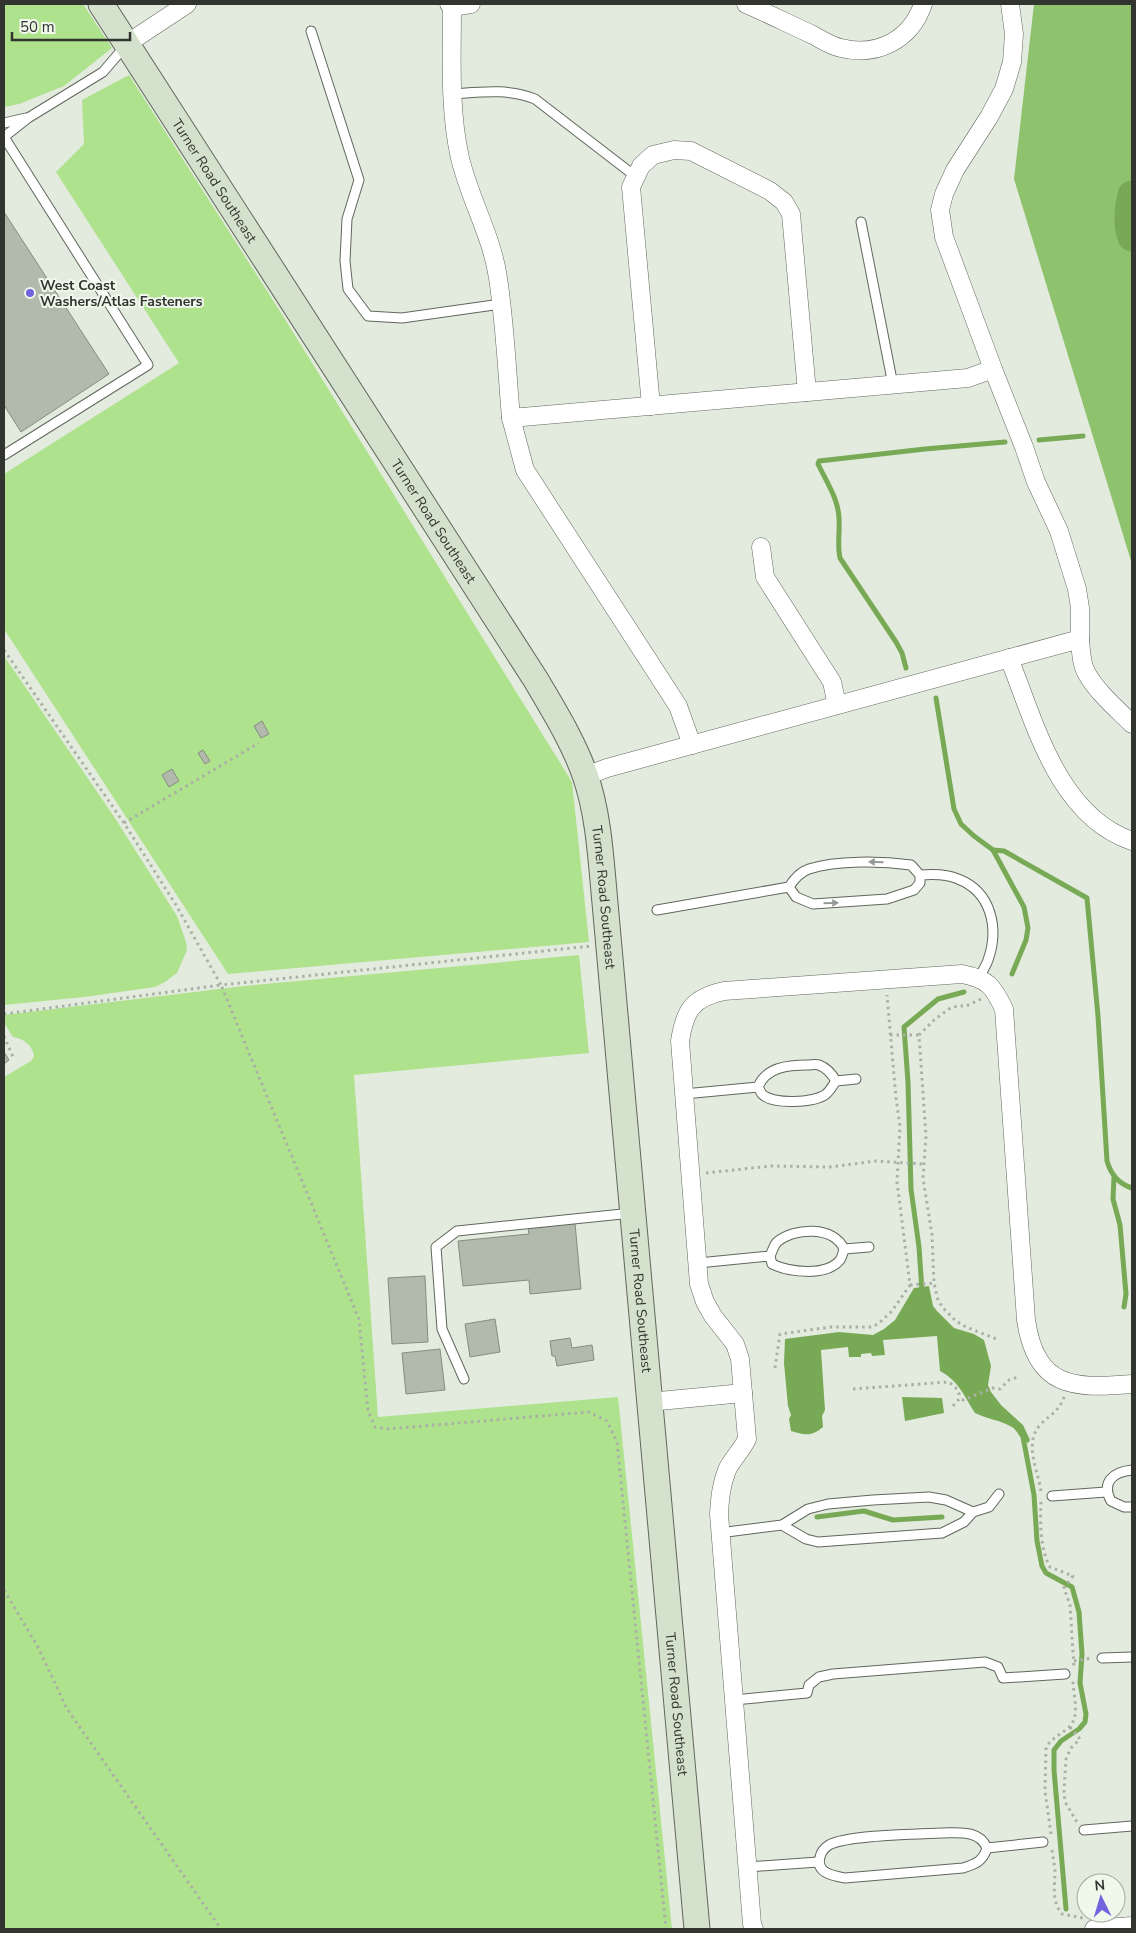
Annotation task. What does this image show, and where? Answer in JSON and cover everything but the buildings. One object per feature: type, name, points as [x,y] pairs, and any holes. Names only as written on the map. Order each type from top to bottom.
[{"type":"main road","name":"Turner Road Southeast","points":[[101,4],[128,43],[536,680],[576,751],[586,776],[593,805],[609,944],[697,1929]]},
{"type":"street","points":[[128,43],[187,4]]},
{"type":"street","points":[[471,4],[451,5],[452,94],[455,133],[470,192],[486,229],[498,277],[511,418],[525,470],[678,706],[692,745]]},
{"type":"street","points":[[746,4],[839,48],[862,52],[880,49],[912,28],[923,4]]},
{"type":"street","points":[[1010,4],[1014,34],[1012,62],[1004,89],[989,117],[955,170],[944,194],[940,210],[944,237],[1036,482],[1059,531],[1078,589],[1081,658],[1086,674],[1099,691],[1132,724]]},
{"type":"street","points":[[652,406],[631,187],[641,166],[653,155],[674,150],[691,151],[770,191],[784,202],[791,214],[807,392]]},
{"type":"street","points":[[511,418],[968,378],[993,369]]},
{"type":"street","points":[[761,547],[766,576],[832,682],[837,705]]},
{"type":"street","points":[[586,776],[607,768],[1080,639]]},
{"type":"street","points":[[1009,658],[1053,766],[1068,791],[1086,812],[1103,826],[1132,841]]},
{"type":"street","points":[[754,1929],[752,1924],[719,1533],[720,1490],[728,1469],[742,1450],[747,1439],[744,1393],[740,1359],[735,1344],[713,1316],[699,1284],[680,1041],[682,1024],[692,1006],[706,995],[724,991],[886,979],[962,974],[979,978],[990,985],[1004,1009],[1029,1338],[1034,1354],[1043,1368],[1070,1383],[1100,1387],[1132,1384]]},
{"type":"street","points":[[649,1402],[744,1393]]},
{"type":"street","points":[[1094,1929],[1132,1926]]},
{"type":"lane","points":[[311,31],[359,180],[347,220],[346,262],[348,289],[368,316],[402,318],[501,304]]},
{"type":"lane","points":[[4,455],[148,365],[4,137],[28,118],[103,72],[128,43]]},
{"type":"lane","points":[[452,94],[498,90],[519,93],[535,99],[635,176]]},
{"type":"lane","points":[[4,123],[28,118]]},
{"type":"lane","points":[[861,222],[893,385]]},
{"type":"lane","points":[[657,910],[789,887],[795,878],[808,869],[838,864],[911,864],[920,874],[920,883],[914,890],[888,899],[813,904],[796,897],[789,887]]},
{"type":"lane","points":[[920,874],[957,878],[978,889],[989,908],[994,927],[988,960],[979,978]]},
{"type":"lane","points":[[758,1087],[762,1078],[774,1069],[795,1065],[819,1065],[830,1072],[836,1081]]},
{"type":"lane","points":[[758,1087],[763,1095],[771,1099],[793,1102],[814,1100],[826,1094],[836,1081],[856,1079]]},
{"type":"lane","points":[[684,1094],[758,1087]]},
{"type":"lane","points":[[464,1379],[442,1329],[436,1247],[457,1231],[632,1213]]},
{"type":"lane","points":[[809,1232],[829,1233],[840,1241],[844,1250],[841,1259],[832,1267],[816,1271],[798,1272],[782,1269],[772,1264],[770,1256],[776,1242],[792,1234],[809,1232]]},
{"type":"lane","points":[[844,1250],[869,1248]]},
{"type":"lane","points":[[698,1263],[770,1256]]},
{"type":"lane","points":[[1132,1470],[1124,1471],[1114,1476],[1107,1483],[1106,1492],[1111,1501],[1124,1507],[1132,1507]]},
{"type":"lane","points":[[1052,1496],[1106,1492]]},
{"type":"lane","points":[[782,1525],[806,1539],[818,1542],[942,1533],[964,1522],[973,1512],[989,1507],[999,1494]]},
{"type":"lane","points":[[719,1533],[782,1525],[808,1509],[828,1504],[873,1500],[929,1497],[946,1500],[973,1512]]},
{"type":"lane","points":[[1102,1658],[1132,1657]]},
{"type":"lane","points":[[734,1700],[807,1693],[809,1684],[819,1676],[833,1674],[985,1662],[998,1667],[1003,1678],[1069,1672]]},
{"type":"lane","points":[[1084,1830],[1132,1826]]},
{"type":"lane","points":[[941,1833],[970,1833],[980,1837],[985,1842],[987,1848],[985,1856],[977,1864],[942,1870],[845,1878],[828,1875],[821,1869],[818,1862],[821,1852],[829,1845],[860,1839],[941,1833]]},
{"type":"lane","points":[[987,1848],[1048,1843]]},
{"type":"lane","points":[[748,1867],[818,1862]]},
{"type":"path","points":[[4,650],[124,823],[176,905],[221,985],[359,1319],[368,1410],[375,1427],[388,1429],[589,1412],[607,1420],[617,1442],[666,1929]]},
{"type":"path","points":[[124,823],[258,743]]},
{"type":"path","points":[[4,1014],[221,985],[609,944]]},
{"type":"path","points":[[775,1368],[780,1334],[832,1326],[871,1327],[878,1324],[892,1311],[910,1285],[898,1202],[900,1113],[896,1098],[886,979]]},
{"type":"path","points":[[995,991],[966,1006],[957,1006],[949,1009],[934,1020],[920,1035],[926,1136],[923,1178],[932,1235],[934,1283],[938,1300],[956,1321],[999,1340]]},
{"type":"path","points":[[890,1035],[920,1035]]},
{"type":"path","points":[[4,1036],[13,1057]]},
{"type":"path","points":[[691,1175],[771,1166],[830,1167],[876,1161],[924,1164]]},
{"type":"path","points":[[910,1285],[934,1283]]},
{"type":"path","points":[[853,1389],[948,1382],[953,1384],[963,1400],[993,1388],[1000,1389],[1009,1380],[1018,1376]]},
{"type":"path","points":[[1069,1672],[1074,1660],[1070,1605],[1064,1588],[1074,1576],[1050,1567],[1046,1559],[1040,1516],[1041,1492],[1032,1456],[1035,1433],[1040,1424],[1060,1408],[1070,1383]]},
{"type":"path","points":[[953,1406],[960,1396]]},
{"type":"path","points":[[4,1590],[38,1647],[67,1708],[221,1929]]},
{"type":"path","points":[[1074,1660],[1089,1659]]},
{"type":"path","points":[[1051,1835],[1046,1791],[1046,1746],[1049,1741],[1070,1727],[1076,1712],[1073,1680]]},
{"type":"path","points":[[1070,1727],[1080,1739],[1071,1748],[1066,1759],[1065,1802],[1074,1819],[1084,1830]]},
{"type":"path","points":[[1048,1843],[1055,1871],[1053,1893],[1056,1907],[1062,1914],[1083,1917],[1094,1929]]},
{"type":"shaded area","points":[[4,4],[83,4],[112,48],[64,86],[19,104],[4,107]]},
{"type":"shaded area","points":[[1034,4],[1132,4],[1132,564],[1014,179]]},
{"type":"shaded area","points":[[129,75],[283,316],[572,782],[589,942],[228,974],[4,629],[4,474],[179,363],[56,172],[84,144],[82,100]]},
{"type":"shaded area","points":[[4,656],[113,815],[177,916],[187,950],[177,973],[155,987],[84,997],[4,1005]]},
{"type":"shaded area","points":[[579,955],[589,1053],[354,1075],[378,1417],[618,1397],[672,1929],[4,1929],[4,1077],[31,1061],[34,1056],[32,1049],[27,1043],[13,1037],[4,1023],[4,1015],[244,986]]},
{"type":"shaded area","points":[[929,1286],[933,1306],[954,1328],[974,1334],[984,1340],[991,1366],[988,1385],[1001,1405],[1023,1425],[1030,1440],[1028,1443],[1012,1427],[975,1413],[957,1384],[940,1371],[937,1336],[883,1340],[885,1355],[872,1356],[871,1353],[861,1354],[861,1357],[849,1357],[848,1347],[821,1350],[825,1410],[822,1416],[823,1427],[807,1434],[791,1431],[789,1419],[791,1415],[788,1406],[784,1363],[785,1339],[839,1332],[873,1335],[895,1320],[914,1288]]},
{"type":"shaded area","points":[[902,1397],[942,1398],[944,1413],[905,1421]]},
{"type":"waterway","points":[[1132,195],[1129,216],[1129,227],[1132,237]]},
{"type":"waterway","points":[[1039,440],[1083,436]]},
{"type":"waterway","points":[[906,668],[902,653],[896,642],[840,558],[837,505],[818,464],[819,461],[1005,442]]},
{"type":"waterway","points":[[936,698],[954,809],[961,824],[993,850],[1024,907],[1028,928],[1026,940],[1012,974]]},
{"type":"waterway","points":[[993,850],[1004,851],[1087,898],[1098,1016],[1107,1161],[1116,1178],[1132,1188]]},
{"type":"waterway","points":[[922,1291],[919,1247],[911,1189],[908,1082],[904,1027],[938,999],[964,992]]},
{"type":"waterway","points":[[1114,1177],[1113,1199],[1120,1225],[1126,1294],[1124,1307]]},
{"type":"waterway","points":[[1023,1437],[1034,1495],[1037,1541],[1042,1566],[1046,1573],[1072,1587],[1079,1612],[1082,1654],[1080,1683],[1086,1714],[1085,1722],[1079,1729],[1061,1741],[1054,1750],[1054,1770],[1066,1909]]},
{"type":"waterway","points":[[817,1517],[864,1511],[893,1520],[942,1517]]},
{"type":"place","name":"West Coast Washers/Atlas Fasteners","points":[[30,293]]}]
